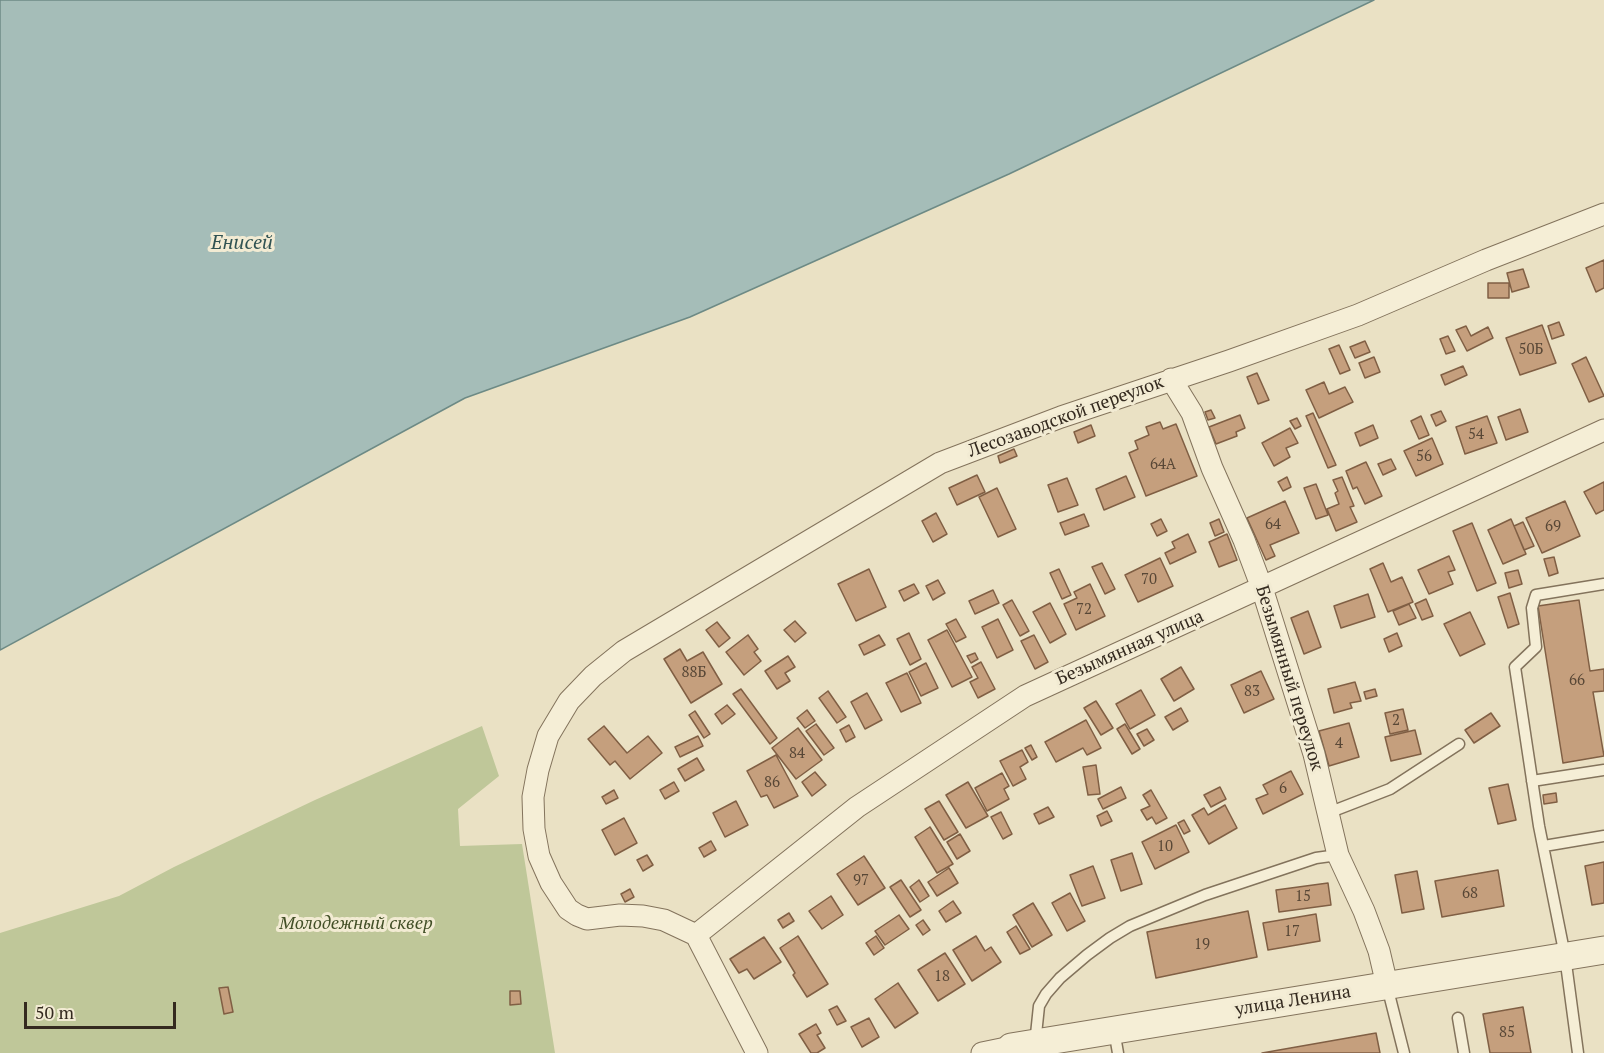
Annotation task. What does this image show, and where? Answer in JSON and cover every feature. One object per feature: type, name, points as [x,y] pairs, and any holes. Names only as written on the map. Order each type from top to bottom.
[{"type":"street","name":"Лесозаводской переулок","points":[[696,935],[664,920],[643,916],[620,915],[587,919],[577,915],[568,909],[551,883],[539,856],[534,829],[533,797],[548,736],[569,701],[593,676],[624,651],[940,463],[1061,417],[1358,315],[1486,260],[1604,214]]},
{"type":"street","name":"Безымянный переулок","points":[[1171,379],[1192,413],[1212,468],[1263,588],[1311,743],[1338,855],[1364,910],[1379,951],[1387,985]]},
{"type":"street","name":"Безымянная улица","points":[[696,935],[857,807],[1025,696],[1604,430]]},
{"type":"street","points":[[696,935],[757,1053]]},
{"type":"street","name":"улица Ленина","points":[[982,1053],[1116,1041],[1387,985],[1604,950]]},
{"type":"lane","points":[[1578,1053],[1565,956],[1539,826],[1515,667],[1536,646],[1532,608],[1536,596],[1604,584]]},
{"type":"lane","points":[[1328,813],[1390,789],[1459,744]]},
{"type":"lane","points":[[1532,781],[1604,770]]},
{"type":"lane","points":[[1544,846],[1604,836]]},
{"type":"lane","points":[[1019,1048],[1046,994],[1086,955],[1110,938],[1130,926],[1205,895],[1316,858],[1338,855]]},
{"type":"lane","points":[[1387,985],[1404,1053]]},
{"type":"lane","points":[[1458,1018],[1464,1053]]},
{"type":"green space","name":"Молодежный сквер","points":[[482,726],[499,776],[458,809],[460,846],[522,844],[555,1053],[0,1053],[0,933],[119,896],[174,867],[315,800]]},
{"type":"water","name":"Енисей","points":[[0,0],[1374,0],[1009,174],[690,317],[465,398],[0,650]]},
{"type":"building","points":[[1604,260],[1604,288],[1596,292],[1586,268]]},
{"type":"building","points":[[1523,269],[1529,287],[1512,292],[1507,273]]},
{"type":"building","points":[[1488,283],[1509,283],[1509,298],[1488,298]]},
{"type":"building","points":[[1559,322],[1564,335],[1552,339],[1548,326]]},
{"type":"building","points":[[1542,325],[1556,363],[1520,375],[1506,338]]},
{"type":"building","points":[[1466,326],[1471,336],[1488,327],[1493,338],[1467,351],[1456,330]]},
{"type":"building","points":[[1448,336],[1455,351],[1446,354],[1440,339]]},
{"type":"building","points":[[1365,341],[1370,352],[1355,358],[1350,347]]},
{"type":"building","points":[[1339,345],[1350,370],[1340,374],[1329,349]]},
{"type":"building","points":[[1374,357],[1380,372],[1365,378],[1359,363]]},
{"type":"building","points":[[1586,357],[1604,396],[1589,402],[1572,364]]},
{"type":"building","points":[[1463,366],[1467,375],[1445,385],[1441,375]]},
{"type":"building","points":[[1257,373],[1269,400],[1258,404],[1247,377]]},
{"type":"building","points":[[1324,382],[1329,394],[1345,387],[1353,402],[1319,418],[1306,390]]},
{"type":"building","points":[[1520,409],[1528,432],[1506,440],[1498,417]]},
{"type":"building","points":[[1211,410],[1215,418],[1208,420],[1205,412]]},
{"type":"building","points":[[1441,411],[1446,421],[1436,426],[1431,415]]},
{"type":"building","points":[[1313,413],[1336,465],[1328,468],[1306,416]]},
{"type":"building","points":[[1240,415],[1245,428],[1236,432],[1237,436],[1216,444],[1209,427]]},
{"type":"building","points":[[1421,416],[1429,435],[1419,439],[1411,421]]},
{"type":"building","points":[[1487,416],[1497,443],[1465,454],[1456,427]]},
{"type":"building","points":[[1297,418],[1301,426],[1295,429],[1290,421]]},
{"type":"building","points":[[1160,422],[1163,429],[1176,424],[1197,476],[1146,496],[1129,453],[1138,449],[1135,441],[1149,435],[1146,427]]},
{"type":"building","points":[[1091,425],[1095,436],[1078,443],[1074,432]]},
{"type":"building","points":[[1373,425],[1378,438],[1360,446],[1355,433]]},
{"type":"building","points":[[1290,428],[1298,443],[1286,448],[1290,457],[1274,466],[1262,443]]},
{"type":"building","points":[[1432,438],[1443,464],[1416,476],[1404,451]]},
{"type":"building","points":[[1014,449],[1017,456],[1000,463],[998,456]]},
{"type":"building","points":[[1391,459],[1396,469],[1383,475],[1378,464]]},
{"type":"building","points":[[1366,462],[1382,496],[1365,504],[1357,487],[1353,489],[1346,471]]},
{"type":"building","points":[[977,475],[985,492],[957,505],[949,488]]},
{"type":"building","points":[[1126,476],[1135,497],[1104,510],[1096,489]]},
{"type":"building","points":[[1287,477],[1291,487],[1283,491],[1278,482]]},
{"type":"building","points":[[1342,477],[1354,506],[1350,507],[1357,522],[1336,531],[1327,509],[1339,504],[1335,493],[1338,491],[1333,480]]},
{"type":"building","points":[[1067,478],[1078,505],[1058,512],[1048,485]]},
{"type":"building","points":[[1604,482],[1604,510],[1596,514],[1584,492]]},
{"type":"building","points":[[1316,484],[1328,515],[1316,519],[1304,488]]},
{"type":"building","points":[[997,488],[1016,529],[998,537],[979,497]]},
{"type":"building","points":[[1285,501],[1299,533],[1270,545],[1275,556],[1266,560],[1247,518]]},
{"type":"building","points":[[1565,501],[1580,536],[1542,553],[1526,518]]},
{"type":"building","points":[[936,513],[947,534],[933,542],[922,521]]},
{"type":"building","points":[[1084,514],[1089,526],[1065,535],[1060,523]]},
{"type":"building","points":[[1161,519],[1167,531],[1157,536],[1151,524]]},
{"type":"building","points":[[1219,519],[1224,532],[1215,536],[1210,523]]},
{"type":"building","points":[[1511,519],[1526,554],[1503,564],[1488,530]]},
{"type":"building","points":[[1523,522],[1534,546],[1524,550],[1514,526]]},
{"type":"building","points":[[1472,523],[1496,583],[1477,591],[1453,531]]},
{"type":"building","points":[[1188,534],[1196,552],[1170,564],[1165,553],[1175,548],[1172,542]]},
{"type":"building","points":[[1227,534],[1237,560],[1219,567],[1209,542]]},
{"type":"building","points":[[1449,556],[1455,570],[1448,572],[1453,584],[1429,594],[1418,570]]},
{"type":"building","points":[[1554,557],[1558,573],[1549,576],[1544,559]]},
{"type":"building","points":[[1160,558],[1173,586],[1138,602],[1125,575]]},
{"type":"building","points":[[1102,563],[1115,589],[1105,594],[1092,567]]},
{"type":"building","points":[[1383,563],[1391,582],[1402,577],[1413,602],[1388,612],[1370,569]]},
{"type":"building","points":[[869,569],[886,607],[856,621],[838,584]]},
{"type":"building","points":[[1059,569],[1071,595],[1062,599],[1050,573]]},
{"type":"building","points":[[1518,570],[1522,584],[1509,588],[1505,573]]},
{"type":"building","points":[[938,580],[945,593],[933,600],[926,586]]},
{"type":"building","points":[[914,584],[919,593],[904,601],[899,591]]},
{"type":"building","points":[[1090,584],[1105,616],[1076,630],[1064,604],[1077,598],[1074,592]]},
{"type":"building","points":[[993,590],[999,603],[975,614],[969,601]]},
{"type":"building","points":[[1510,593],[1519,624],[1508,628],[1498,597]]},
{"type":"building","points":[[1368,594],[1375,617],[1341,628],[1334,606]]},
{"type":"building","points":[[1426,599],[1433,616],[1422,620],[1415,604]]},
{"type":"building","points":[[1012,600],[1029,631],[1020,636],[1003,605]]},
{"type":"building","points":[[1579,600],[1590,671],[1604,669],[1604,691],[1593,692],[1604,756],[1563,763],[1538,606]]},
{"type":"building","points":[[1050,603],[1066,634],[1050,643],[1033,612]]},
{"type":"building","points":[[1409,604],[1416,618],[1399,625],[1393,611]]},
{"type":"building","points":[[1308,611],[1321,647],[1304,654],[1291,618]]},
{"type":"building","points":[[1470,612],[1485,644],[1460,656],[1444,624]]},
{"type":"building","points":[[956,619],[966,637],[956,642],[946,624]]},
{"type":"building","points":[[998,619],[1013,650],[997,658],[982,627]]},
{"type":"building","points":[[795,621],[806,633],[795,642],[784,630]]},
{"type":"building","points":[[717,622],[730,638],[719,647],[706,630]]},
{"type":"building","points":[[947,630],[972,677],[952,687],[928,640]]},
{"type":"building","points":[[909,633],[921,659],[910,665],[897,639]]},
{"type":"building","points":[[1397,633],[1402,646],[1389,652],[1384,639]]},
{"type":"building","points":[[748,635],[758,649],[754,652],[761,661],[744,675],[726,652]]},
{"type":"building","points":[[879,635],[885,645],[864,655],[859,645]]},
{"type":"building","points":[[1034,635],[1048,662],[1035,669],[1021,641]]},
{"type":"building","points":[[680,649],[687,661],[703,652],[722,684],[691,703],[664,659]]},
{"type":"building","points":[[975,653],[978,659],[971,663],[967,656]]},
{"type":"building","points":[[788,656],[795,667],[785,673],[790,681],[777,689],[765,671]]},
{"type":"building","points":[[981,662],[995,689],[978,698],[970,682],[978,678],[972,667]]},
{"type":"building","points":[[926,663],[938,688],[921,696],[909,672]]},
{"type":"building","points":[[1181,667],[1194,689],[1174,701],[1161,679]]},
{"type":"building","points":[[1261,671],[1274,699],[1244,713],[1231,685]]},
{"type":"building","points":[[907,673],[921,703],[901,712],[886,683]]},
{"type":"building","points":[[1355,682],[1361,701],[1350,703],[1352,708],[1334,713],[1328,689]]},
{"type":"building","points":[[741,689],[777,738],[770,744],[733,694]]},
{"type":"building","points":[[1375,689],[1377,696],[1366,699],[1364,692]]},
{"type":"building","points":[[1141,690],[1155,715],[1130,729],[1116,704]]},
{"type":"building","points":[[828,691],[846,717],[837,723],[819,698]]},
{"type":"building","points":[[867,693],[882,720],[865,729],[851,702]]},
{"type":"building","points":[[1096,701],[1113,728],[1101,735],[1084,708]]},
{"type":"building","points":[[727,705],[735,714],[722,724],[715,714]]},
{"type":"building","points":[[1181,708],[1188,721],[1173,730],[1165,717]]},
{"type":"building","points":[[1403,709],[1408,730],[1390,734],[1385,713]]},
{"type":"building","points":[[807,710],[815,721],[805,728],[797,718]]},
{"type":"building","points":[[695,711],[710,734],[704,738],[689,715]]},
{"type":"building","points":[[1491,713],[1500,726],[1474,743],[1465,730]]},
{"type":"building","points":[[1086,720],[1101,748],[1087,755],[1083,748],[1056,762],[1045,742]]},
{"type":"building","points":[[1349,723],[1359,757],[1329,766],[1319,731]]},
{"type":"building","points":[[816,724],[834,748],[824,755],[806,731]]},
{"type":"building","points":[[1125,724],[1140,749],[1132,754],[1117,729]]},
{"type":"building","points":[[849,725],[855,737],[846,742],[840,730]]},
{"type":"building","points":[[604,726],[627,753],[648,736],[662,753],[630,779],[615,761],[610,765],[588,739]]},
{"type":"building","points":[[798,728],[822,760],[796,779],[772,748]]},
{"type":"building","points":[[1147,729],[1154,740],[1144,746],[1137,734]]},
{"type":"building","points":[[1415,730],[1421,754],[1391,761],[1385,737]]},
{"type":"building","points":[[698,736],[703,746],[680,757],[675,747]]},
{"type":"building","points":[[1031,745],[1037,757],[1032,760],[1025,748]]},
{"type":"building","points":[[1022,750],[1028,762],[1020,767],[1026,779],[1013,786],[1000,761]]},
{"type":"building","points":[[776,755],[798,796],[774,808],[767,795],[761,797],[747,771]]},
{"type":"building","points":[[697,758],[704,770],[685,781],[678,769]]},
{"type":"building","points":[[1096,765],[1100,794],[1088,795],[1083,767]]},
{"type":"building","points":[[1291,771],[1303,794],[1263,814],[1256,799],[1268,794],[1263,785]]},
{"type":"building","points":[[815,772],[826,785],[812,796],[802,782]]},
{"type":"building","points":[[1002,773],[1009,786],[1004,789],[1009,799],[987,811],[975,788]]},
{"type":"building","points":[[674,782],[679,791],[665,799],[660,790]]},
{"type":"building","points":[[968,782],[988,816],[966,828],[946,795]]},
{"type":"building","points":[[1508,784],[1516,820],[1498,824],[1489,788]]},
{"type":"building","points":[[1121,787],[1126,798],[1103,809],[1098,799]]},
{"type":"building","points":[[1220,787],[1226,799],[1211,807],[1204,795]]},
{"type":"building","points":[[614,790],[618,798],[606,804],[602,797]]},
{"type":"building","points":[[1151,790],[1167,818],[1156,824],[1152,817],[1147,820],[1141,810],[1150,806],[1143,795]]},
{"type":"building","points":[[1556,793],[1557,802],[1544,804],[1543,795]]},
{"type":"building","points":[[736,801],[748,825],[725,837],[713,813]]},
{"type":"building","points":[[939,801],[958,832],[944,840],[925,809]]},
{"type":"building","points":[[1225,805],[1237,828],[1209,844],[1192,815],[1204,808],[1208,815]]},
{"type":"building","points":[[1048,807],[1054,817],[1039,824],[1034,814]]},
{"type":"building","points":[[1107,811],[1112,821],[1101,826],[1097,816]]},
{"type":"building","points":[[1001,812],[1012,834],[1003,839],[991,817]]},
{"type":"building","points":[[624,818],[637,843],[615,855],[602,830]]},
{"type":"building","points":[[1184,820],[1190,831],[1184,834],[1178,823]]},
{"type":"building","points":[[1176,825],[1189,852],[1155,869],[1142,842]]},
{"type":"building","points":[[930,827],[953,864],[937,873],[915,837]]},
{"type":"building","points":[[960,834],[970,851],[957,859],[947,842]]},
{"type":"building","points":[[711,841],[716,850],[704,857],[699,848]]},
{"type":"building","points":[[1132,853],[1142,884],[1121,891],[1111,860]]},
{"type":"building","points":[[647,855],[653,865],[643,871],[637,860]]},
{"type":"building","points":[[864,856],[885,888],[858,905],[837,874]]},
{"type":"building","points":[[1604,862],[1604,903],[1592,905],[1585,866]]},
{"type":"building","points":[[1093,866],[1105,898],[1082,906],[1070,875]]},
{"type":"building","points":[[949,868],[958,883],[937,896],[928,882]]},
{"type":"building","points":[[1498,870],[1504,906],[1442,917],[1435,881]]},
{"type":"building","points":[[1417,871],[1424,909],[1402,913],[1395,875]]},
{"type":"building","points":[[901,880],[921,910],[910,917],[890,887]]},
{"type":"building","points":[[919,880],[929,896],[920,902],[910,887]]},
{"type":"building","points":[[1328,883],[1331,905],[1279,912],[1276,890]]},
{"type":"building","points":[[630,889],[634,897],[625,902],[621,894]]},
{"type":"building","points":[[1070,893],[1085,921],[1067,931],[1052,903]]},
{"type":"building","points":[[831,896],[843,915],[822,929],[809,911]]},
{"type":"building","points":[[953,901],[961,913],[946,922],[939,911]]},
{"type":"building","points":[[1033,903],[1052,935],[1032,947],[1013,915]]},
{"type":"building","points":[[1248,911],[1257,957],[1156,978],[1147,932]]},
{"type":"building","points":[[789,913],[794,921],[783,928],[778,920]]},
{"type":"building","points":[[1316,914],[1320,941],[1268,950],[1263,923]]},
{"type":"building","points":[[899,915],[909,929],[885,945],[875,931]]},
{"type":"building","points":[[923,920],[930,930],[923,935],[916,925]]},
{"type":"building","points":[[1016,926],[1030,949],[1020,954],[1007,932]]},
{"type":"building","points":[[798,936],[828,984],[807,997],[780,948]]},
{"type":"building","points":[[876,936],[884,948],[874,955],[866,943]]},
{"type":"building","points":[[976,936],[985,951],[991,947],[1001,962],[972,981],[953,950]]},
{"type":"building","points":[[764,937],[781,962],[754,979],[747,969],[739,973],[730,959]]},
{"type":"building","points":[[945,953],[965,984],[938,1001],[918,970]]},
{"type":"building","points":[[898,983],[918,1013],[895,1028],[875,999]]},
{"type":"building","points":[[228,987],[233,1012],[224,1014],[219,988]]},
{"type":"building","points":[[510,991],[520,991],[521,1004],[510,1005]]},
{"type":"building","points":[[837,1006],[846,1021],[837,1025],[829,1010]]},
{"type":"building","points":[[1523,1007],[1531,1053],[1490,1053],[1483,1014]]},
{"type":"building","points":[[869,1018],[879,1037],[862,1047],[851,1027]]},
{"type":"building","points":[[816,1024],[821,1033],[817,1035],[825,1048],[817,1053],[811,1053],[799,1034]]},
{"type":"building","points":[[1376,1033],[1380,1053],[1262,1053]]}]
